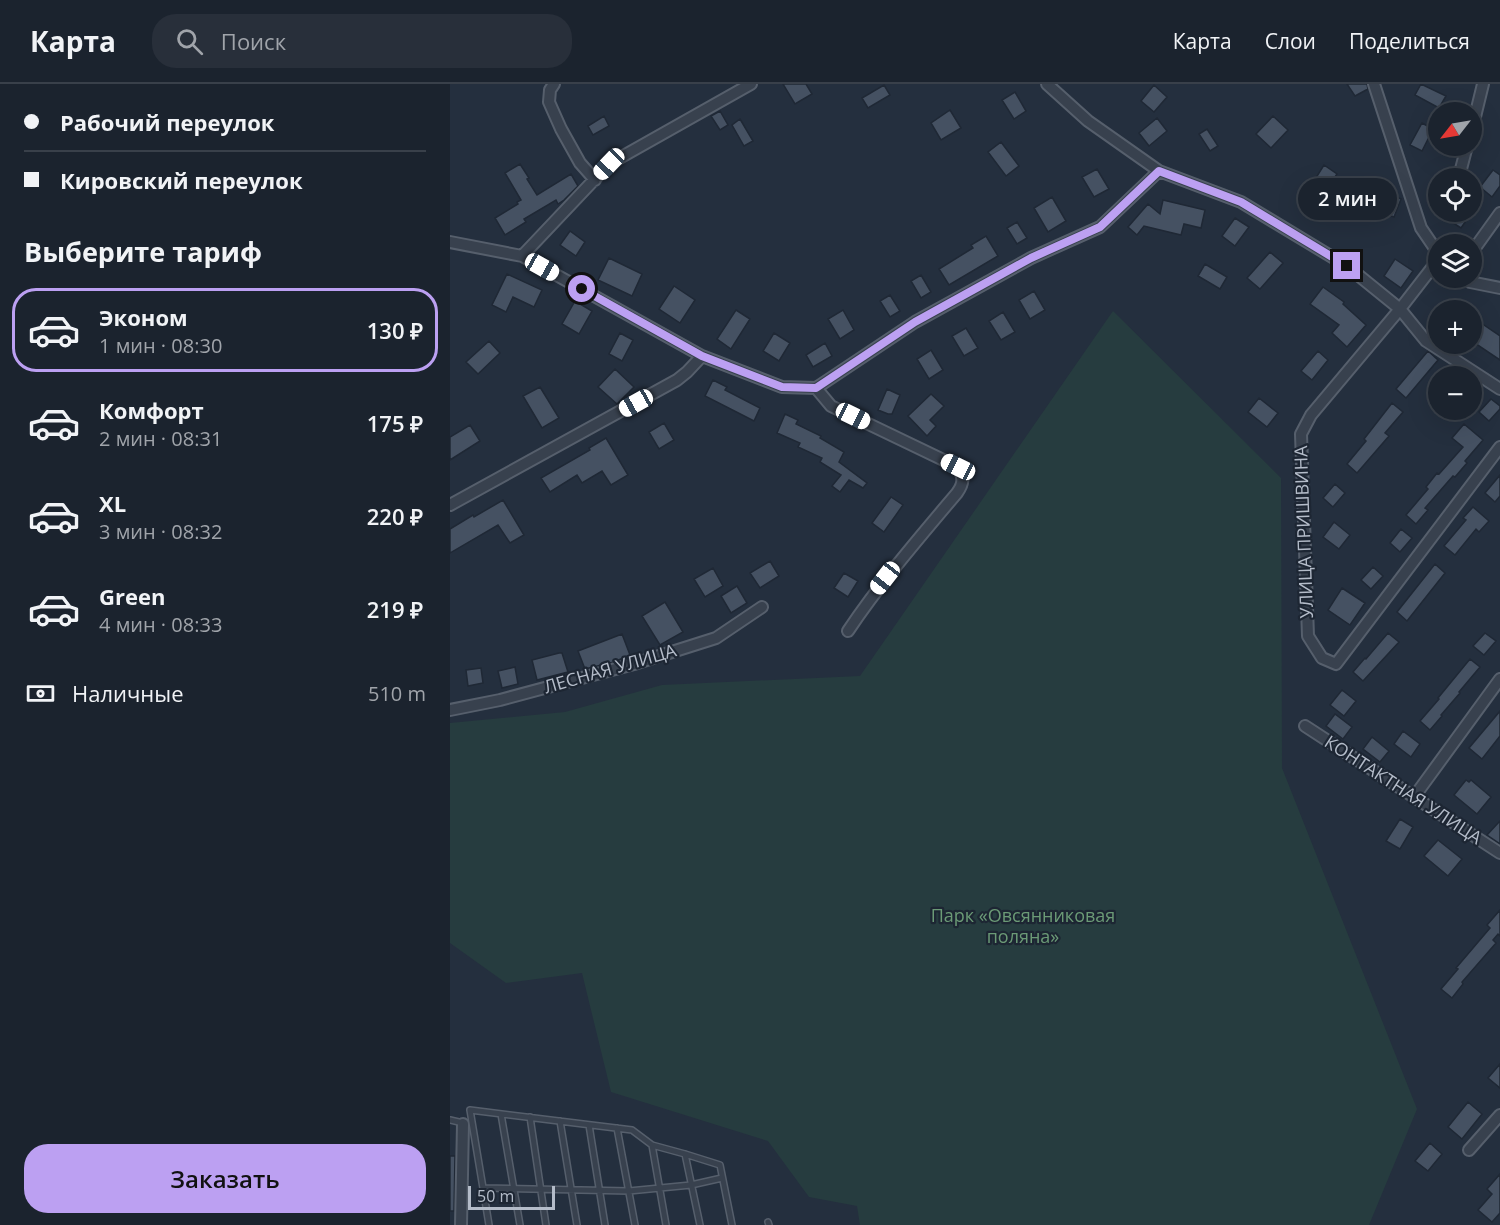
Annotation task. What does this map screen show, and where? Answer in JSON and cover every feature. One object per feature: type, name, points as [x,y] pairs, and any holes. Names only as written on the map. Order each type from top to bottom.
[{"type":"street","points":[[554,84],[550,90],[549,102],[580,163],[595,180]]},
{"type":"street","points":[[522,256],[609,164],[752,84]]},
{"type":"street","points":[[1047,84],[1088,121],[1159,171],[1241,202],[1347,266],[1400,309],[1426,341],[1500,389]]},
{"type":"street","points":[[1374,84],[1421,228],[1428,238]]},
{"type":"street","points":[[1479,102],[1483,84]]},
{"type":"street","points":[[450,242],[522,256],[702,356],[782,387],[816,388],[915,322],[1031,258],[1100,227],[1159,171]]},
{"type":"street","points":[[1482,238],[1500,213]]},
{"type":"street","name":"УЛИЦА ПРИШВИНА","points":[[1428,273],[1311,415],[1300,434],[1308,636],[1322,658],[1336,664],[1500,447]]},
{"type":"street","points":[[1482,284],[1500,288]]},
{"type":"street","points":[[450,505],[677,380],[702,356]]},
{"type":"street","points":[[816,388],[831,406],[958,467],[963,476],[963,485],[873,594],[848,631]]},
{"type":"street","name":"ЛЕСНАЯ УЛИЦА","points":[[450,710],[500,700],[634,664],[716,638],[762,608]]},
{"type":"street","points":[[1414,797],[1500,679]]},
{"type":"street","name":"КОНТАКТНАЯ УЛИЦА","points":[[1305,726],[1500,853]]},
{"type":"street","points":[[1469,1150],[1500,1115]]},
{"type":"street","points":[[461,1225],[464,1124]]},
{"type":"lane","points":[[489,1225],[470,1110],[633,1130],[652,1145],[720,1166],[732,1225]]},
{"type":"lane","points":[[501,1114],[520,1225]]},
{"type":"lane","points":[[530,1117],[546,1225]]},
{"type":"lane","points":[[450,1120],[464,1124]]},
{"type":"lane","points":[[560,1121],[577,1225]]},
{"type":"lane","points":[[589,1125],[605,1225]]},
{"type":"lane","points":[[617,1128],[635,1225]]},
{"type":"lane","points":[[652,1145],[666,1225]]},
{"type":"lane","points":[[685,1154],[700,1225]]},
{"type":"lane","points":[[483,1188],[628,1191],[691,1185],[722,1178]]},
{"type":"green space","name":"Парк «Овсянниковая поляна»","points":[[1113,311],[1281,478],[1282,768],[1417,1109],[1369,1225],[860,1225],[857,1206],[809,1197],[768,1141],[611,1092],[582,973],[506,983],[450,943],[450,723],[565,712],[662,685],[860,676]]},
{"type":"building","points":[[783,84],[806,84],[812,94],[795,104]]},
{"type":"building","points":[[1347,84],[1367,84],[1368,89],[1355,96]]},
{"type":"building","points":[[1421,84],[1446,96],[1442,102],[1428,102],[1415,95]]},
{"type":"building","points":[[884,85],[890,95],[868,108],[862,98]]},
{"type":"building","points":[[1154,85],[1167,97],[1154,112],[1141,101]]},
{"type":"building","points":[[1015,92],[1026,111],[1014,119],[1002,100]]},
{"type":"building","points":[[950,110],[961,128],[941,140],[931,123]]},
{"type":"building","points":[[720,111],[728,125],[720,130],[711,116]]},
{"type":"building","points":[[604,116],[609,126],[593,135],[588,126]]},
{"type":"building","points":[[1273,116],[1288,130],[1271,148],[1256,134]]},
{"type":"building","points":[[1157,118],[1167,131],[1149,146],[1139,133]]},
{"type":"building","points":[[740,119],[753,141],[744,146],[732,125]]},
{"type":"building","points":[[1422,123],[1428,126],[1428,139],[1422,151],[1410,145]]},
{"type":"building","points":[[1207,129],[1218,146],[1210,151],[1199,134]]},
{"type":"building","points":[[1001,142],[1019,166],[1006,176],[988,152]]},
{"type":"building","points":[[520,164],[537,195],[571,174],[578,186],[564,200],[558,204],[556,200],[524,219],[526,222],[505,235],[495,218],[521,200],[505,173]]},
{"type":"building","points":[[1324,165],[1337,174],[1325,192],[1312,184]]},
{"type":"building","points":[[1097,169],[1109,189],[1094,197],[1082,177]]},
{"type":"building","points":[[1493,170],[1500,175],[1500,186],[1492,197],[1482,189],[1482,184]]},
{"type":"building","points":[[1385,192],[1401,199],[1394,217],[1378,211]]},
{"type":"building","points":[[1052,197],[1066,221],[1048,232],[1034,208]]},
{"type":"building","points":[[1163,200],[1205,210],[1201,228],[1184,224],[1181,235],[1144,226],[1137,235],[1128,227],[1148,204],[1160,214]]},
{"type":"building","points":[[1235,218],[1249,227],[1235,246],[1222,236]]},
{"type":"building","points":[[1017,222],[1027,238],[1017,244],[1007,228]]},
{"type":"building","points":[[1452,222],[1465,222],[1461,228]]},
{"type":"building","points":[[570,231],[585,242],[576,256],[560,245]]},
{"type":"building","points":[[986,236],[998,256],[949,285],[939,269],[973,248],[971,245]]},
{"type":"building","points":[[1270,252],[1283,263],[1260,289],[1247,278]]},
{"type":"building","points":[[609,258],[642,274],[632,296],[598,280]]},
{"type":"building","points":[[1395,259],[1413,271],[1401,288],[1384,276]]},
{"type":"building","points":[[1205,264],[1227,277],[1220,289],[1198,276]]},
{"type":"building","points":[[507,274],[542,290],[534,307],[513,297],[506,312],[492,305]]},
{"type":"building","points":[[921,275],[931,292],[921,298],[911,281]]},
{"type":"building","points":[[674,286],[695,300],[680,323],[659,309]]},
{"type":"building","points":[[1323,287],[1344,302],[1343,304],[1366,325],[1347,347],[1332,333],[1339,325],[1310,304]]},
{"type":"building","points":[[1034,291],[1045,310],[1030,319],[1019,300]]},
{"type":"building","points":[[890,295],[900,311],[890,317],[880,301]]},
{"type":"building","points":[[575,301],[592,311],[579,334],[562,324]]},
{"type":"building","points":[[736,310],[750,319],[731,349],[717,339]]},
{"type":"building","points":[[843,310],[854,330],[840,339],[828,319]]},
{"type":"building","points":[[1003,312],[1015,332],[1001,340],[989,321]]},
{"type":"building","points":[[1482,324],[1500,336],[1500,360],[1482,348]]},
{"type":"building","points":[[966,328],[978,348],[964,356],[952,336]]},
{"type":"building","points":[[620,333],[633,340],[622,361],[609,354]]},
{"type":"building","points":[[774,333],[790,343],[779,361],[763,351]]},
{"type":"building","points":[[489,341],[500,353],[478,374],[466,362]]},
{"type":"building","points":[[825,343],[832,356],[813,367],[806,355]]},
{"type":"building","points":[[931,350],[943,370],[929,379],[917,359]]},
{"type":"building","points":[[1318,351],[1328,360],[1312,380],[1301,371]]},
{"type":"building","points":[[1428,351],[1428,354],[1438,360],[1433,366],[1428,366],[1428,372],[1406,398],[1396,389]]},
{"type":"building","points":[[615,369],[634,387],[617,404],[598,387]]},
{"type":"building","points":[[713,380],[727,387],[725,390],[760,408],[754,421],[705,396]]},
{"type":"building","points":[[540,387],[559,418],[542,428],[523,396]]},
{"type":"building","points":[[887,389],[900,395],[892,414],[878,410]]},
{"type":"building","points":[[931,394],[944,406],[930,420],[936,426],[927,436],[908,416]]},
{"type":"building","points":[[1259,398],[1278,413],[1267,427],[1248,412]]},
{"type":"building","points":[[1491,399],[1500,406],[1489,421],[1482,415],[1482,409]]},
{"type":"building","points":[[1392,403],[1403,412],[1385,433],[1389,436],[1357,473],[1347,464]]},
{"type":"building","points":[[785,414],[798,420],[796,424],[821,436],[820,438],[844,452],[839,462],[867,483],[863,488],[849,480],[840,492],[832,486],[841,475],[820,462],[822,458],[798,447],[800,443],[777,433]]},
{"type":"building","points":[[664,423],[674,440],[659,449],[649,432]]},
{"type":"building","points":[[1464,424],[1483,440],[1465,461],[1467,463],[1425,508],[1428,510],[1416,524],[1406,515],[1428,489],[1426,487],[1437,473],[1439,474],[1463,447],[1452,438]]},
{"type":"building","points":[[470,425],[480,441],[450,460],[450,437]]},
{"type":"building","points":[[606,438],[628,475],[611,485],[602,471],[582,483],[577,475],[550,492],[541,478],[590,450],[589,448]]},
{"type":"building","points":[[1500,475],[1500,496],[1495,502],[1485,493]]},
{"type":"building","points":[[1335,484],[1345,493],[1333,507],[1323,498]]},
{"type":"building","points":[[891,497],[903,505],[884,532],[872,523]]},
{"type":"building","points":[[503,500],[524,535],[510,543],[498,525],[450,553],[450,529]]},
{"type":"building","points":[[1473,507],[1489,521],[1479,532],[1476,529],[1455,555],[1444,546],[1466,520],[1463,518]]},
{"type":"building","points":[[1334,522],[1350,535],[1339,549],[1323,537]]},
{"type":"building","points":[[1401,529],[1412,538],[1400,552],[1390,543]]},
{"type":"building","points":[[770,561],[779,576],[760,588],[750,573]]},
{"type":"building","points":[[1435,564],[1445,573],[1407,621],[1397,612]]},
{"type":"building","points":[[1373,567],[1383,576],[1371,589],[1361,580]]},
{"type":"building","points":[[713,568],[723,586],[705,597],[694,579]]},
{"type":"building","points":[[844,573],[858,581],[848,597],[834,588]]},
{"type":"building","points":[[737,586],[747,603],[731,613],[721,596]]},
{"type":"building","points":[[1342,588],[1365,603],[1350,625],[1328,610]]},
{"type":"building","points":[[665,602],[683,632],[660,645],[642,616]]},
{"type":"building","points":[[1388,633],[1399,642],[1363,681],[1353,672]]},
{"type":"building","points":[[1485,633],[1496,641],[1484,655],[1473,646]]},
{"type":"building","points":[[622,634],[630,655],[614,662],[585,669],[578,651]]},
{"type":"building","points":[[562,653],[568,672],[537,680],[532,660]]},
{"type":"building","points":[[1470,659],[1480,667],[1430,730],[1420,721]]},
{"type":"building","points":[[515,667],[518,684],[502,688],[498,671]]},
{"type":"building","points":[[481,668],[483,683],[468,686],[466,670]]},
{"type":"building","points":[[1342,690],[1356,701],[1344,716],[1330,705]]},
{"type":"building","points":[[1500,711],[1500,736],[1482,759],[1469,748]]},
{"type":"building","points":[[1335,714],[1352,727],[1343,739],[1326,726]]},
{"type":"building","points":[[1403,731],[1420,744],[1411,757],[1394,744]]},
{"type":"building","points":[[1372,737],[1389,751],[1380,762],[1363,749]]},
{"type":"building","points":[[1466,780],[1469,782],[1471,780],[1491,797],[1477,814],[1454,795]]},
{"type":"building","points":[[1400,819],[1413,827],[1400,849],[1386,841]]},
{"type":"building","points":[[1500,821],[1500,844],[1487,835]]},
{"type":"building","points":[[1438,840],[1462,859],[1448,876],[1424,856]]},
{"type":"building","points":[[1500,910],[1500,936],[1498,934],[1493,940],[1496,943],[1462,982],[1463,984],[1452,998],[1441,989],[1490,928],[1487,925]]},
{"type":"building","points":[[1500,1064],[1500,1088],[1488,1078]]},
{"type":"building","points":[[1468,1102],[1482,1114],[1462,1139],[1448,1127]]},
{"type":"building","points":[[1430,1143],[1442,1154],[1428,1171],[1415,1161]]},
{"type":"building","points":[[450,1156],[455,1156],[454,1211],[450,1211]]},
{"type":"building","points":[[1500,1174],[1500,1213],[1492,1222],[1478,1210],[1492,1194],[1487,1189]]},
{"type":"route","points":[[582,289],[702,356],[782,387],[816,388],[915,322],[1031,258],[1100,227],[1159,171],[1241,202],[1347,266]]}]
